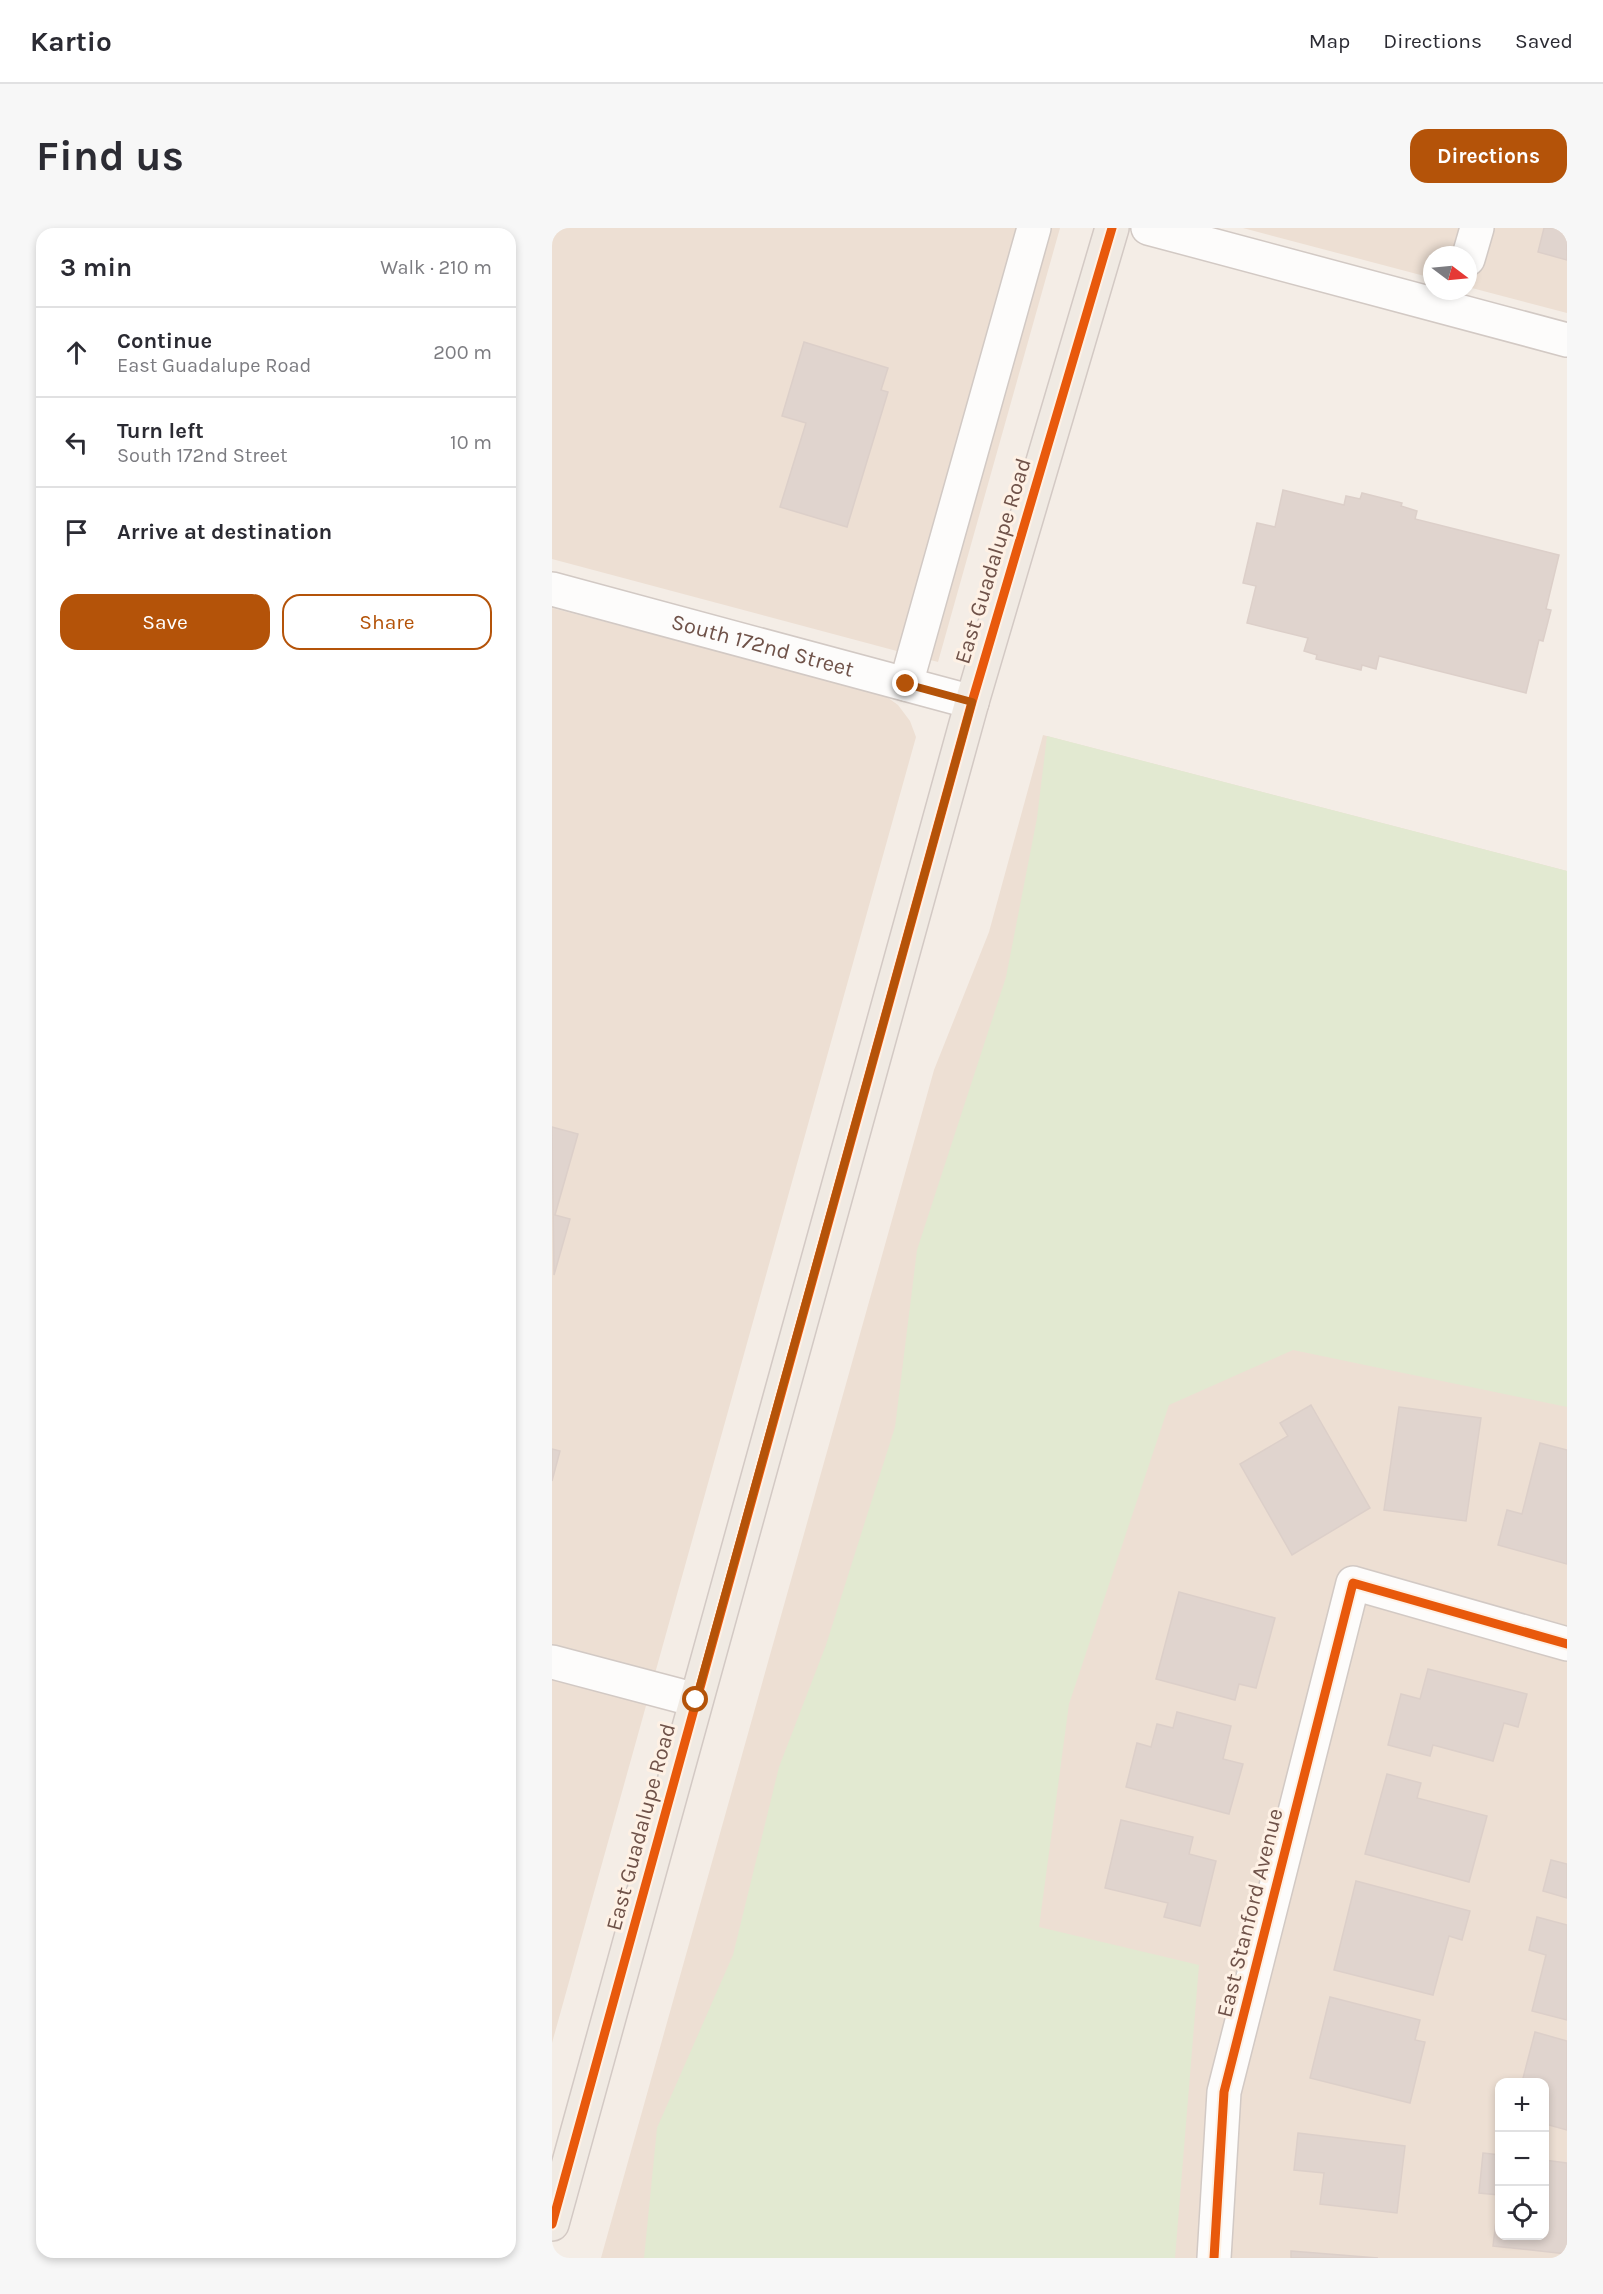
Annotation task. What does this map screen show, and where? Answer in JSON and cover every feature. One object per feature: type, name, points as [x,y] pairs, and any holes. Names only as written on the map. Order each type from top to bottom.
[{"type":"main road","name":"East Guadalupe Road","points":[[552,2224],[972,702],[1112,228]]},
{"type":"street","points":[[906,684],[1034,228]]},
{"type":"street","points":[[1148,228],[1456,301],[1567,340]]},
{"type":"street","points":[[1472,246],[1477,228]]},
{"type":"street","name":"South 172nd Street","points":[[552,589],[972,702]]},
{"type":"street","name":"East Stanford Avenue","points":[[1214,2258],[1224,2092],[1353,1582],[1567,1644]]},
{"type":"street","points":[[552,1662],[696,1700]]},
{"type":"shaded area","points":[[552,228],[1060,228],[938,662],[552,559]]},
{"type":"shaded area","points":[[1243,228],[1567,228],[1567,313],[1477,289],[1477,246],[1423,246],[1423,276]]},
{"type":"shaded area","points":[[552,608],[884,695],[898,705],[910,721],[916,737],[552,2043]]},
{"type":"shaded area","points":[[1043,735],[1567,871],[1567,2258],[601,2258],[934,1070],[989,932]]},
{"type":"green space","points":[[1047,736],[1567,871],[1567,1407],[1293,1350],[1169,1405],[1069,1704],[1039,1927],[1199,1965],[1175,2258],[644,2258],[657,2128],[733,1955],[779,1767],[826,1645],[895,1427],[917,1250],[1006,977],[1037,818]]},
{"type":"building","points":[[1544,228],[1567,228],[1567,260],[1538,252]]},
{"type":"building","points":[[804,342],[888,368],[881,390],[888,392],[847,527],[780,507],[806,423],[782,416]]},
{"type":"building","points":[[1283,490],[1344,505],[1346,496],[1360,499],[1362,493],[1402,503],[1401,506],[1417,511],[1415,519],[1559,555],[1546,609],[1551,610],[1543,641],[1539,640],[1526,693],[1379,656],[1376,669],[1362,665],[1361,670],[1316,659],[1317,655],[1304,651],[1308,638],[1247,623],[1256,586],[1243,583],[1257,523],[1275,527]]},
{"type":"building","points":[[552,1127],[578,1134],[555,1215],[570,1219],[554,1275]]},
{"type":"building","points":[[1311,1405],[1370,1508],[1292,1555],[1240,1464],[1288,1436],[1280,1423]]},
{"type":"building","points":[[1399,1407],[1481,1418],[1466,1521],[1384,1510]]},
{"type":"building","points":[[1540,1443],[1567,1450],[1567,1564],[1498,1545],[1507,1510],[1522,1514]]},
{"type":"building","points":[[552,1449],[560,1451],[552,1481]]},
{"type":"building","points":[[1179,1592],[1275,1618],[1256,1688],[1239,1684],[1235,1700],[1156,1679]]},
{"type":"building","points":[[1428,1669],[1527,1694],[1518,1727],[1504,1723],[1493,1761],[1433,1745],[1430,1756],[1388,1745],[1401,1694],[1420,1699]]},
{"type":"building","points":[[1177,1712],[1231,1726],[1223,1759],[1243,1764],[1229,1814],[1126,1787],[1137,1743],[1151,1747],[1157,1724],[1173,1728]]},
{"type":"building","points":[[1387,1774],[1421,1783],[1417,1798],[1487,1816],[1469,1882],[1365,1854]]},
{"type":"building","points":[[1121,1820],[1193,1837],[1189,1854],[1216,1861],[1200,1926],[1164,1917],[1168,1903],[1105,1888]]},
{"type":"building","points":[[1551,1860],[1567,1864],[1567,1898],[1543,1891]]},
{"type":"building","points":[[1356,1881],[1470,1911],[1462,1940],[1449,1936],[1433,1995],[1334,1970]]},
{"type":"building","points":[[1537,1917],[1567,1925],[1567,2020],[1532,2011],[1546,1955],[1529,1950]]},
{"type":"building","points":[[1330,1997],[1420,2020],[1415,2040],[1425,2042],[1410,2103],[1310,2078]]},
{"type":"building","points":[[1535,2032],[1567,2041],[1567,2130],[1549,2125],[1549,2078],[1523,2078]]},
{"type":"building","points":[[1298,2133],[1405,2146],[1397,2213],[1320,2204],[1324,2173],[1294,2170]]},
{"type":"building","points":[[1483,2153],[1495,2154],[1495,2195],[1479,2193]]},
{"type":"building","points":[[1549,2161],[1567,2163],[1567,2254],[1493,2246],[1495,2229],[1495,2240],[1549,2240]]},
{"type":"building","points":[[1291,2251],[1378,2258],[1291,2258]]},
{"type":"cycle path","points":[[552,2224],[972,702],[1112,228]]},
{"type":"cycle path","points":[[1214,2258],[1224,2092],[1353,1583],[1567,1644]]},
{"type":"route","points":[[696,1700],[972,702],[906,684]]}]
